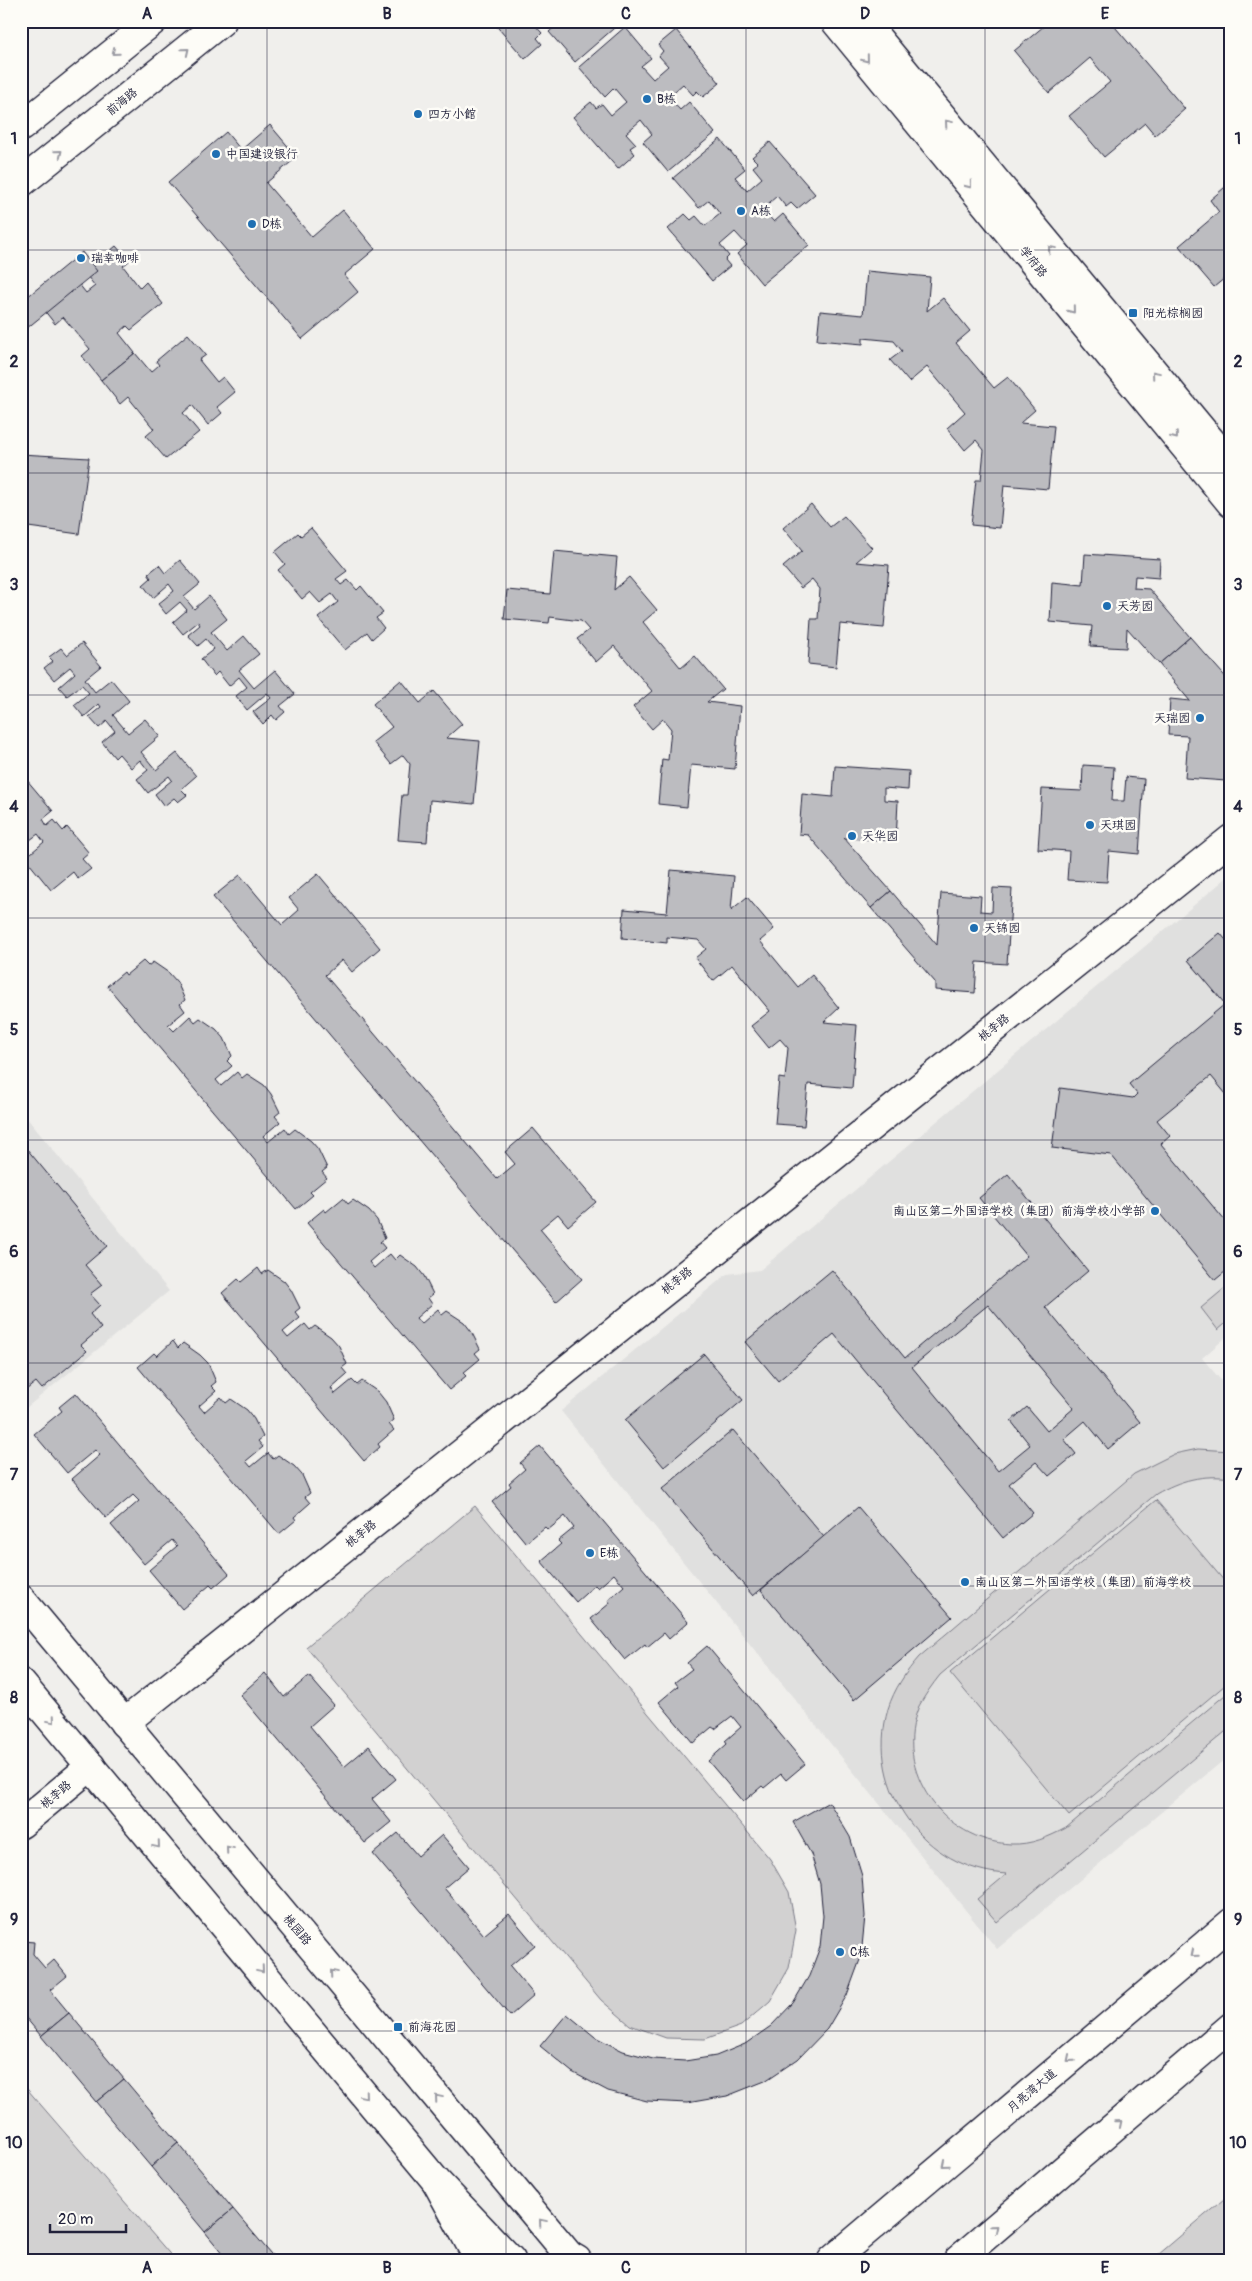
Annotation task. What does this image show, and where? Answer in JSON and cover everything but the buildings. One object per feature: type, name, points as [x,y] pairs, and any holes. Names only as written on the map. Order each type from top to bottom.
[{"type":"main road","points":[[21,127],[153,21]]},
{"type":"main road","name":"前海路","points":[[21,183],[222,21]]},
{"type":"main road","name":"学府路","points":[[835,21],[1231,504]]},
{"type":"main road","name":"学府路","points":[[863,21],[1231,465]]},
{"type":"main road","name":"桃李路","points":[[124,1723],[1231,839]]},
{"type":"main road","name":"桃园路","points":[[21,1599],[573,2258]]},
{"type":"main road","points":[[21,1682],[436,2181],[511,2260]]},
{"type":"main road","name":"桃李路","points":[[21,1824],[91,1766]]},
{"type":"main road","name":"月亮湾大道","points":[[817,2260],[838,2255],[1231,1923]]},
{"type":"main road","points":[[958,2260],[1231,2028]]},
{"type":"main road","points":[[436,2181],[479,2260]]},
{"type":"shaded area","name":"南山区第二外国语学校（集团）前海学校","points":[[1231,874],[1231,1333],[1202,1358],[1231,1392],[1231,1754],[997,1949],[561,1411],[727,1274],[760,1270]]},
{"type":"shaded area","points":[[21,1111],[169,1291],[21,1412]]},
{"type":"shaded area","points":[[1231,1283],[1231,1319],[1218,1330],[1201,1308]]},
{"type":"shaded area","points":[[1198,1449],[1231,1451],[1231,1478],[1211,1477],[1192,1479],[1156,1494],[940,1675],[919,1706],[912,1730],[913,1755],[919,1777],[930,1798],[945,1816],[965,1830],[987,1840],[1018,1844],[1040,1840],[1066,1828],[1231,1690],[1231,1727],[997,1922],[977,1899],[1007,1874],[977,1869],[951,1858],[927,1841],[908,1820],[894,1795],[885,1768],[883,1739],[888,1709],[901,1681],[919,1657],[1134,1474],[1174,1454]]},
{"type":"shaded area","points":[[1156,1500],[1231,1589],[1231,1680],[1069,1816],[950,1673]]},
{"type":"shaded area","points":[[475,1506],[770,1859],[789,1892],[796,1930],[789,1968],[770,2001],[741,2026],[705,2039],[666,2038],[630,2025],[601,2000],[306,1647]]},
{"type":"shaded area","points":[[21,2082],[175,2260],[21,2260]]},
{"type":"shaded area","points":[[1231,2193],[1231,2260],[1152,2260]]},
{"type":"place","name":"B栋","points":[[647,99]]},
{"type":"place","name":"四方小館","points":[[418,114]]},
{"type":"place","name":"中国建设银行","points":[[216,154]]},
{"type":"place","name":"A栋","points":[[741,211]]},
{"type":"place","name":"D栋","points":[[252,224]]},
{"type":"place","name":"瑞幸咖啡","points":[[81,258]]},
{"type":"place","name":"阳光棕榈园","points":[[1133,313]]},
{"type":"place","name":"天芳园","points":[[1107,606]]},
{"type":"place","name":"天瑞园","points":[[1200,718]]},
{"type":"place","name":"天琪园","points":[[1090,825]]},
{"type":"place","name":"天华园","points":[[852,836]]},
{"type":"place","name":"天锦园","points":[[974,928]]},
{"type":"place","name":"南山区第二外国语学校（集团）前海学校小学部","points":[[1155,1211]]},
{"type":"place","name":"E栋","points":[[590,1553]]},
{"type":"place","name":"南山区第二外国语学校（集团）前海学校","points":[[965,1582]]},
{"type":"place","name":"C栋","points":[[840,1952]]},
{"type":"place","name":"前海花园","points":[[398,2027]]}]
